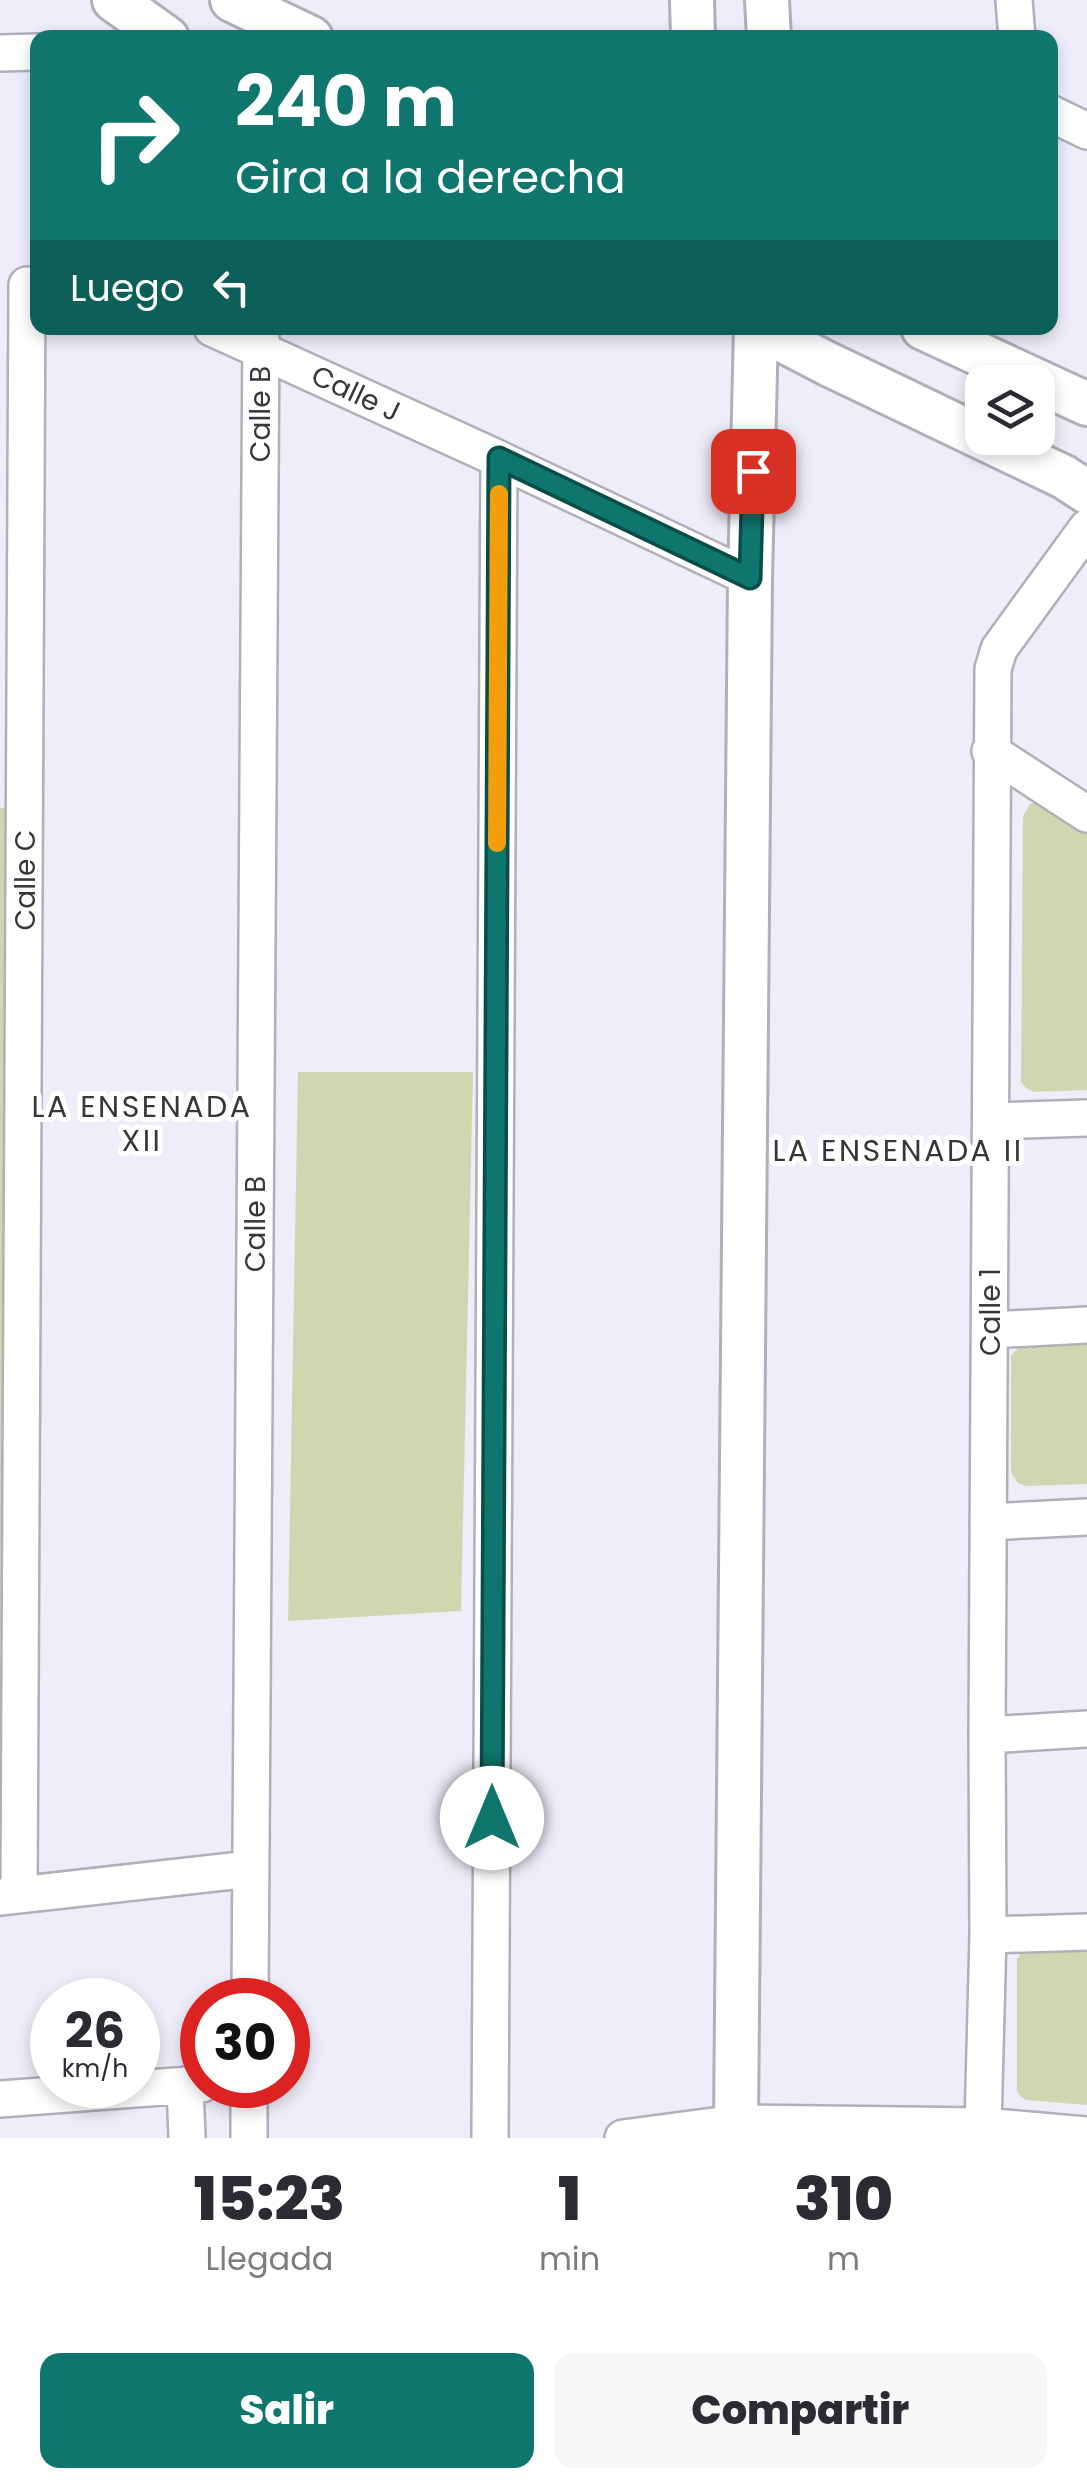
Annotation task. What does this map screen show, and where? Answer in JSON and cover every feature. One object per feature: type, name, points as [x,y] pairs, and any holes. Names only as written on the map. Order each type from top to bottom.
[{"type":"street","points":[[114,0],[156,30]]},
{"type":"street","points":[[232,0],[294,30]]},
{"type":"street","points":[[692,0],[694,30]]},
{"type":"street","points":[[767,0],[769,30]]},
{"type":"street","points":[[1014,0],[1016,30]]},
{"type":"street","points":[[0,53],[30,52]]},
{"type":"street","points":[[1058,117],[1087,131]]},
{"type":"street","name":"Calle C","points":[[9,1896],[13,768],[22,286]]},
{"type":"street","points":[[738,2131],[750,578],[758,335]]},
{"type":"street","points":[[772,335],[1087,492]]},
{"type":"street","points":[[938,335],[1087,404]]},
{"type":"street","name":"Calle J","points":[[261,338],[750,578]]},
{"type":"street","name":"Calle B","points":[[250,1978],[261,338]]},
{"type":"street","points":[[490,2138],[499,458]]},
{"type":"street","name":"Calle 1","points":[[983,2126],[988,1936],[992,669],[999,650],[1087,528]]},
{"type":"street","points":[[990,751],[1087,814]]},
{"type":"street","points":[[992,1121],[1087,1118]]},
{"type":"street","points":[[990,1330],[1087,1325]]},
{"type":"street","points":[[988,1522],[1087,1517]]},
{"type":"street","points":[[987,1734],[1087,1728]]},
{"type":"street","points":[[9,1896],[250,1869]]},
{"type":"street","points":[[988,1936],[1087,1932]]},
{"type":"street","points":[[0,2099],[180,2086]]},
{"type":"street","points":[[187,2138],[191,2108]]},
{"type":"street","points":[[249,2108],[249,2138]]},
{"type":"street","points":[[624,2138],[738,2131],[983,2126],[1087,2136]]},
{"type":"green space","points":[[1037,802],[1087,830],[1087,1090],[1034,1092],[1021,1082],[1023,816],[1030,804]]},
{"type":"green space","points":[[0,808],[6,808],[3,1635],[0,1635]]},
{"type":"green space","points":[[298,1072],[473,1072],[461,1611],[288,1621]]},
{"type":"green space","points":[[1087,1338],[1087,1484],[1018,1483],[1011,1472],[1011,1355],[1022,1345]]},
{"type":"green space","points":[[1087,1945],[1087,2105],[1026,2100],[1017,2090],[1017,1959],[1024,1950]]},
{"type":"slow traffic","points":[[497,843],[499,494]]},
{"type":"district","name":"LA ENSENADA XII","points":[[142,1124]]},
{"type":"district","name":"LA ENSENADA II","points":[[898,1151]]},
{"type":"route","points":[[492,1818],[499,458],[750,578],[753,471]]}]
